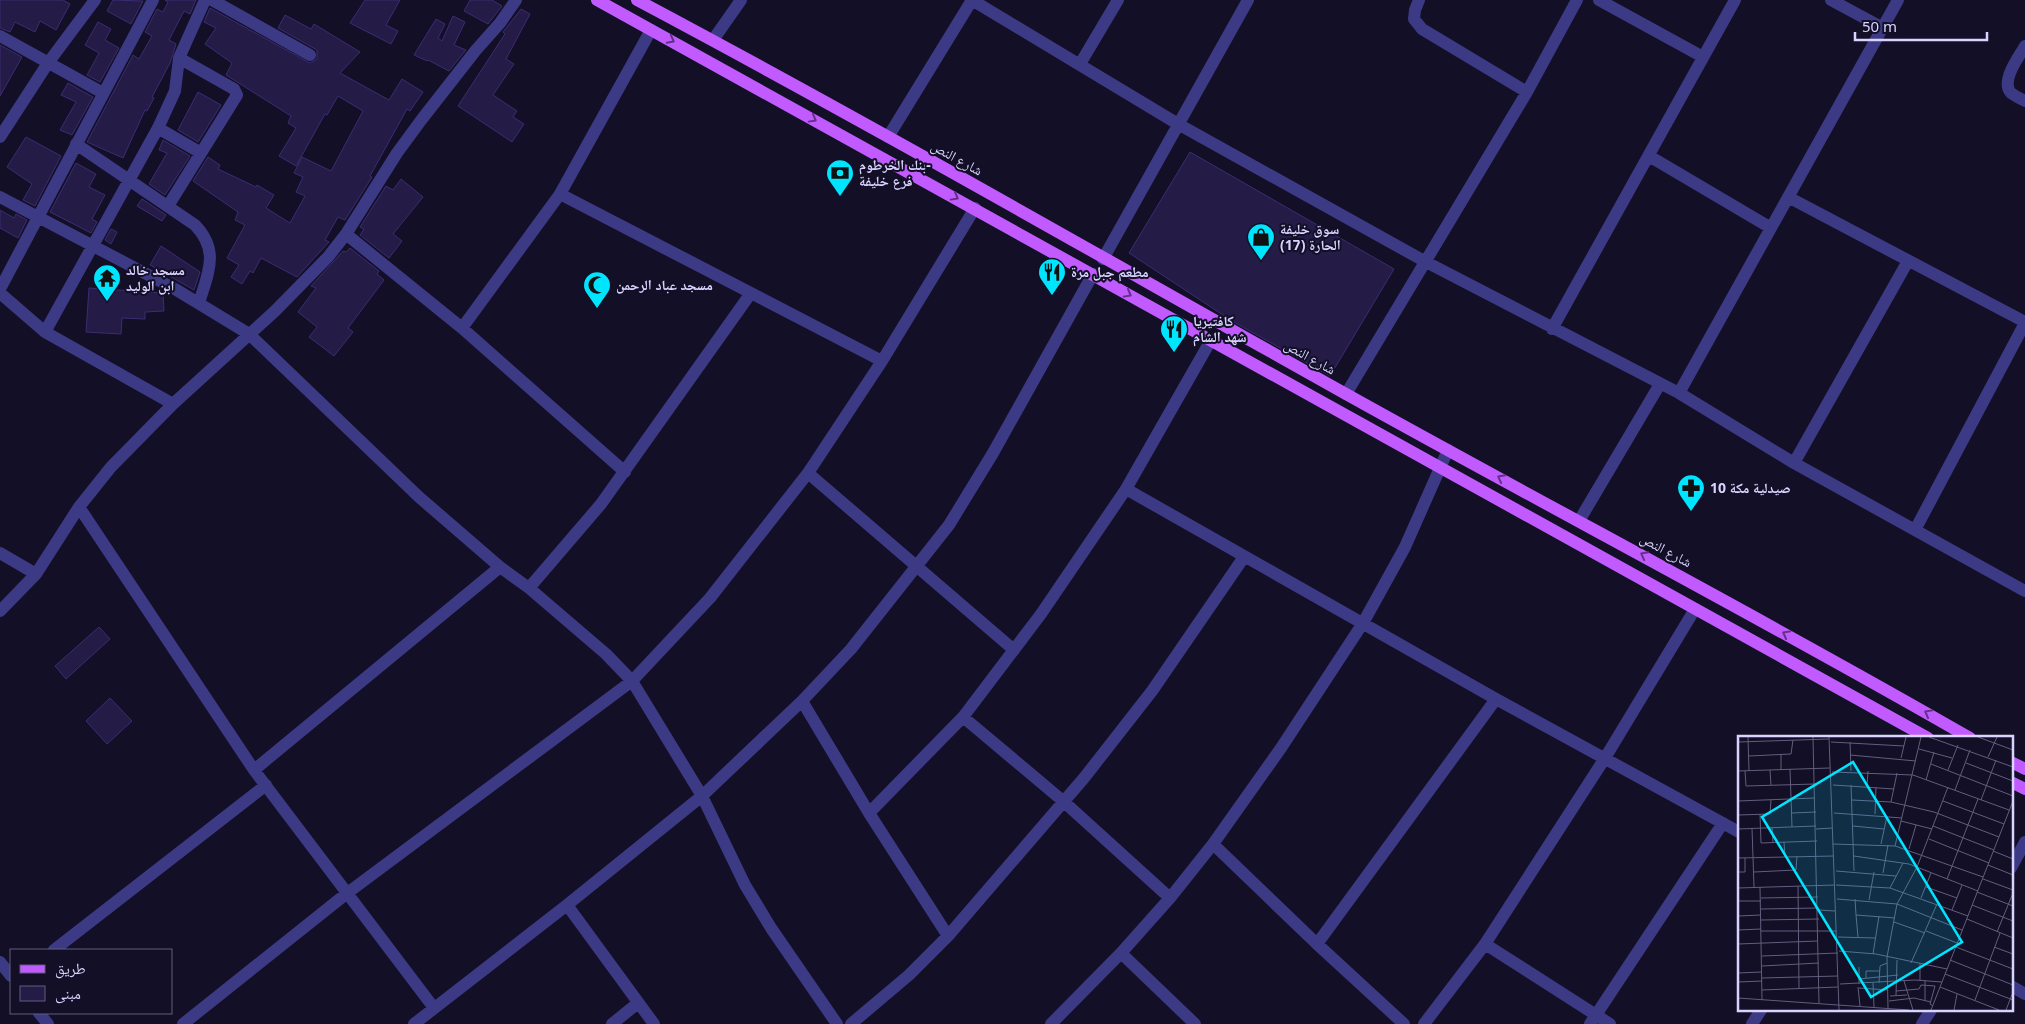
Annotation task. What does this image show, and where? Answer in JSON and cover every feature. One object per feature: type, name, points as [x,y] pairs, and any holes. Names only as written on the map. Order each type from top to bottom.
[{"type":"main road","points":[[598,0],[1924,736]]},
{"type":"main road","name":"شارع النص","points":[[637,0],[753,61],[1346,394],[1705,588],[1966,736]]},
{"type":"main road","points":[[742,80],[753,61]]},
{"type":"main road","points":[[2012,762],[2025,769]]},
{"type":"main road","points":[[2012,782],[2025,789]]},
{"type":"street","points":[[0,137],[48,63],[95,0]]},
{"type":"street","points":[[153,0],[36,218],[0,291],[45,332],[172,404]]},
{"type":"street","points":[[45,332],[158,128],[175,91],[179,58],[205,0]]},
{"type":"street","points":[[212,0],[310,54]]},
{"type":"street","points":[[0,611],[36,574],[79,506],[98,481],[172,404],[303,284],[328,257],[346,234],[397,153],[516,0]]},
{"type":"street","points":[[714,40],[741,0]]},
{"type":"street","points":[[888,137],[972,0],[1178,124],[1426,262],[1552,329],[1614,358],[1678,393],[1794,463],[2025,591]]},
{"type":"street","points":[[990,11],[997,0]]},
{"type":"street","points":[[1080,64],[1118,0]]},
{"type":"street","points":[[1103,259],[1248,0]]},
{"type":"street","points":[[1419,0],[1414,19],[1422,29],[1527,92]]},
{"type":"street","points":[[1346,394],[1527,92],[1577,0]]},
{"type":"street","points":[[1599,0],[1703,57]]},
{"type":"street","points":[[1552,329],[1734,0]]},
{"type":"street","points":[[1831,0],[1883,28]]},
{"type":"street","points":[[1678,393],[1898,0]]},
{"type":"street","points":[[462,328],[560,194],[651,30]]},
{"type":"street","points":[[0,36],[104,93]]},
{"type":"street","points":[[2025,46],[2007,80],[2008,88],[2012,93],[2025,101]]},
{"type":"street","points":[[168,206],[237,95],[236,92],[179,58]]},
{"type":"street","points":[[158,128],[201,153]]},
{"type":"street","points":[[76,144],[195,225],[203,234],[208,245],[211,263],[200,303]]},
{"type":"street","points":[[1649,156],[1771,228]]},
{"type":"street","points":[[560,194],[882,361]]},
{"type":"street","points":[[0,198],[200,303],[248,334],[419,497],[500,567],[529,588],[606,654],[632,681],[702,796],[745,885],[771,928],[837,1024]]},
{"type":"street","points":[[1788,198],[2025,323],[1915,530]]},
{"type":"street","points":[[184,1024],[346,894],[632,681],[710,598],[808,474],[882,361],[975,208]]},
{"type":"street","points":[[346,234],[462,328],[625,472]]},
{"type":"street","points":[[1794,463],[1908,261]]},
{"type":"street","points":[[414,1024],[567,905],[702,796],[802,701],[851,649],[949,525],[993,453],[1093,274]]},
{"type":"street","points":[[529,588],[601,504],[625,472],[750,292]]},
{"type":"street","points":[[869,813],[963,717],[1046,608],[1126,489],[1211,340]]},
{"type":"street","points":[[1579,521],[1660,384]]},
{"type":"street","points":[[1051,1024],[1121,953],[1170,898],[1213,844],[1281,748],[1363,623],[1405,547],[1448,450]]},
{"type":"street","points":[[808,474],[918,566],[1014,650]]},
{"type":"street","points":[[1126,489],[1496,699],[1738,831]]},
{"type":"street","points":[[79,506],[254,770],[434,1008]]},
{"type":"street","points":[[0,553],[36,574]]},
{"type":"street","points":[[850,1024],[909,975],[948,936],[1113,742],[1152,691],[1244,557]]},
{"type":"street","points":[[254,770],[500,567]]},
{"type":"street","points":[[1424,1024],[1485,944],[1605,758],[1695,609]]},
{"type":"street","points":[[1317,944],[1496,699]]},
{"type":"street","points":[[802,701],[869,813],[948,936]]},
{"type":"street","points":[[963,717],[1063,801],[1170,898]]},
{"type":"street","points":[[55,949],[266,785]]},
{"type":"street","points":[[1594,1020],[1723,823]]},
{"type":"street","points":[[2012,866],[2025,842]]},
{"type":"street","points":[[1213,844],[1404,1024]]},
{"type":"street","points":[[567,905],[654,1024]]},
{"type":"street","points":[[1485,944],[1594,1020],[1610,1024]]},
{"type":"street","points":[[1121,953],[1195,1024]]},
{"type":"street","points":[[0,962],[10,975]]},
{"type":"street","points":[[2012,987],[2025,994]]},
{"type":"street","points":[[612,1024],[638,1003]]},
{"type":"street","points":[[1922,1024],[1930,1012]]},
{"type":"street","points":[[40,1014],[48,1024]]},
{"type":"building","points":[[0,0],[63,0],[70,4],[56,30],[40,21],[35,32],[15,22],[10,32],[0,28]]},
{"type":"building","points":[[113,0],[143,1],[131,24],[107,11]]},
{"type":"building","points":[[165,0],[196,0],[190,14],[184,11],[169,40],[176,44],[170,63],[152,97],[154,98],[147,111],[145,110],[123,158],[87,142],[133,55],[139,59],[152,36],[145,32],[157,9],[163,12],[168,2]]},
{"type":"building","points":[[365,0],[400,0],[386,25],[398,31],[391,44],[350,23]]},
{"type":"building","points":[[470,0],[492,0],[502,6],[488,24],[464,11]]},
{"type":"building","points":[[210,8],[310,63],[317,59],[317,50],[278,28],[285,15],[311,29],[314,24],[360,52],[340,73],[389,100],[402,79],[423,92],[410,111],[407,109],[370,176],[372,177],[345,220],[338,217],[325,240],[329,242],[297,277],[261,258],[253,273],[250,271],[242,284],[231,277],[239,265],[227,258],[245,225],[235,220],[238,212],[193,181],[208,157],[220,165],[218,169],[256,187],[257,185],[274,195],[266,208],[290,223],[305,196],[296,192],[303,177],[294,173],[302,157],[331,171],[363,111],[338,96],[327,115],[325,114],[296,166],[279,156],[296,128],[288,123],[291,116],[226,75],[232,63],[205,44],[216,28],[204,22]]},
{"type":"building","points":[[521,9],[530,14],[506,59],[514,64],[493,95],[517,111],[513,117],[524,124],[512,142],[458,106],[505,34],[503,32]]},
{"type":"building","points":[[453,16],[465,22],[454,45],[466,50],[449,71],[414,55],[436,19],[445,24],[438,38],[442,41]]},
{"type":"building","points":[[98,22],[111,29],[105,40],[119,48],[100,82],[87,75],[99,53],[85,45]]},
{"type":"building","points":[[0,45],[22,57],[0,96]]},
{"type":"building","points":[[68,83],[93,97],[72,135],[60,130],[76,102],[61,95]]},
{"type":"building","points":[[198,92],[221,105],[198,142],[178,130]]},
{"type":"building","points":[[26,137],[61,156],[35,206],[23,200],[32,184],[7,167]]},
{"type":"building","points":[[163,140],[190,156],[165,195],[149,184],[167,153],[159,150]]},
{"type":"building","name":"سوق خليفة الحارة (17)","points":[[1190,152],[1394,269],[1330,376],[1232,321],[1129,253]]},
{"type":"building","points":[[76,163],[96,174],[89,187],[105,195],[92,219],[97,222],[91,233],[50,212]]},
{"type":"building","points":[[401,179],[423,197],[393,234],[402,241],[389,258],[360,235],[364,229],[360,227],[386,186],[393,190]]},
{"type":"building","points":[[142,199],[166,215],[162,221],[137,206]]},
{"type":"building","points":[[0,210],[14,218],[16,214],[27,220],[18,238],[0,228]]},
{"type":"building","points":[[111,229],[117,232],[111,244],[105,240]]},
{"type":"building","points":[[161,246],[200,272],[194,290],[150,265]]},
{"type":"building","points":[[350,248],[379,271],[377,274],[384,280],[348,328],[353,332],[334,356],[309,337],[317,327],[298,312],[316,288],[311,286],[343,251],[346,252]]},
{"type":"building","points":[[89,288],[163,293],[164,311],[145,312],[145,319],[122,318],[121,334],[86,332]]},
{"type":"building","points":[[99,627],[110,639],[66,679],[55,666]]},
{"type":"building","points":[[110,698],[132,721],[107,744],[86,721]]},
{"type":"place","name":"بنك الخرطوم- فرع خليفة","points":[[840,197]]},
{"type":"place","name":"سوق خليفة الحارة (17)","points":[[1261,261]]},
{"type":"place","name":"مطعم جبل مرة","points":[[1052,296]]},
{"type":"place","name":"مسجد خالد ابن الوليد","points":[[107,302]]},
{"type":"place","name":"مسجد عباد الرحمن","points":[[597,309]]},
{"type":"place","name":"كافتيريا شهد الشام","points":[[1174,353]]},
{"type":"place","name":"صيدلية مكة 10","points":[[1691,512]]}]
